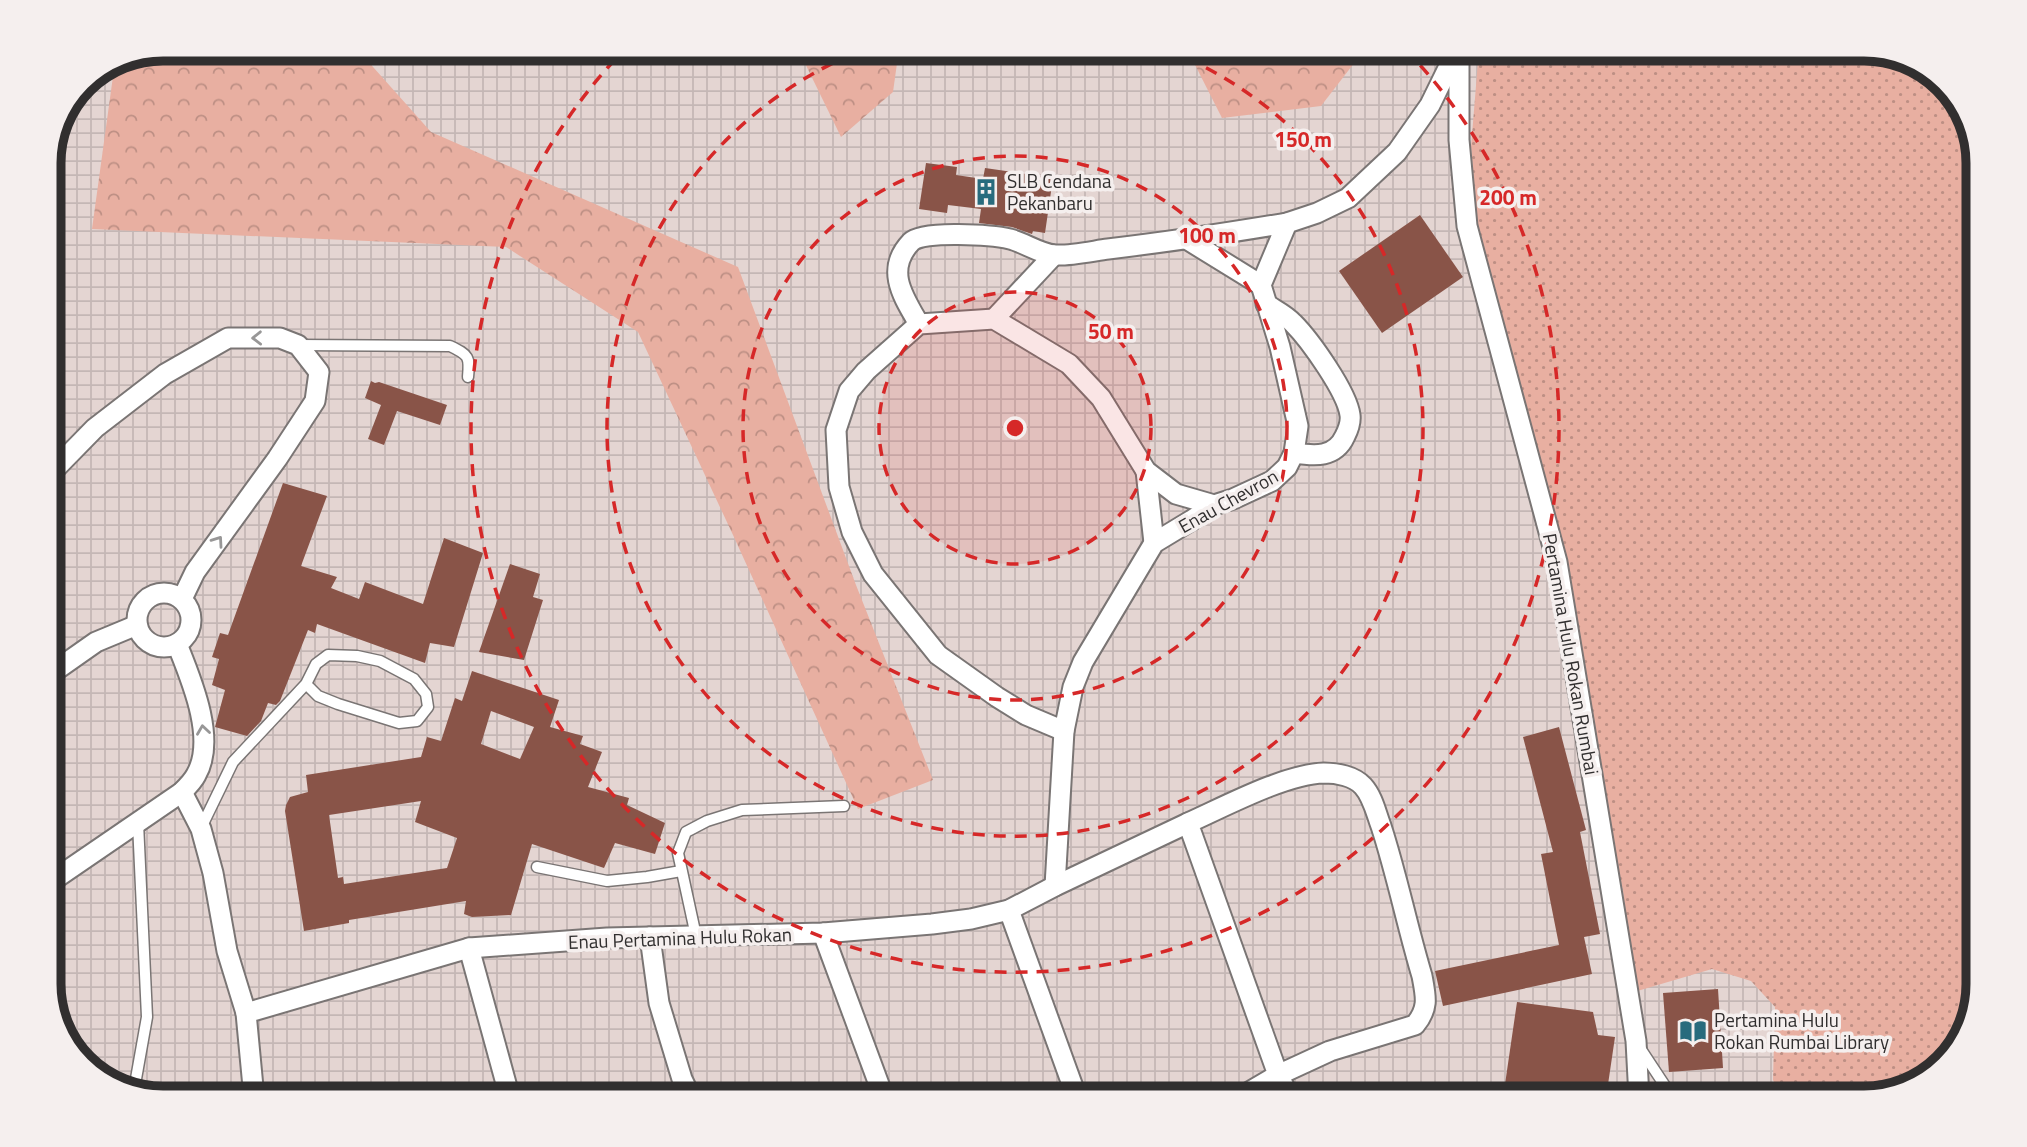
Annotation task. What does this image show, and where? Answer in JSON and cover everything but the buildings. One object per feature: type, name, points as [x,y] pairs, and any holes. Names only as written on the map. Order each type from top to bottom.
[{"type":"street","points":[[919,324],[902,295],[896,275],[901,257],[911,241],[923,236],[983,235],[1010,239],[1054,255],[1188,240],[1287,223],[1318,213],[1348,198],[1396,152],[1430,105],[1452,61]]},
{"type":"street","name":"Pertamina Hulu Rokan Rumbai","points":[[1458,61],[1459,140],[1467,226],[1557,562],[1636,1041],[1638,1086]]},
{"type":"street","points":[[1188,240],[1261,285],[1287,223]]},
{"type":"street","points":[[994,319],[1054,255]]},
{"type":"street","name":"Enau Chevron","points":[[1055,886],[1064,731],[1073,687],[1083,662],[1154,543],[1214,505],[1272,481],[1287,467],[1294,453],[1298,426],[1261,285]]},
{"type":"street","points":[[1266,304],[1292,320],[1310,343],[1336,381],[1350,415],[1349,428],[1342,443],[1333,452],[1314,456],[1294,453]]},
{"type":"street","points":[[1064,731],[1017,709],[938,655],[873,574],[852,532],[839,487],[836,429],[849,391],[866,371],[919,324],[994,319],[1069,364],[1101,398],[1146,471],[1176,494],[1214,505]]},
{"type":"street","points":[[61,463],[95,428],[165,374],[228,338],[280,338],[298,345],[319,372],[315,401],[277,459],[195,572],[182,599]]},
{"type":"street","points":[[1146,471],[1154,543]]},
{"type":"street","points":[[170,593],[182,599],[191,614],[189,631],[177,644],[161,647],[146,640],[137,625],[138,611],[145,600],[157,594],[170,593]]},
{"type":"street","points":[[61,667],[96,642],[137,625]]},
{"type":"street","points":[[61,875],[183,792],[197,774],[205,744],[197,695],[177,644]]},
{"type":"street","name":"Enau Pertamina Hulu Rokan","points":[[246,1013],[469,948],[607,938],[823,933],[971,919],[1009,910],[1188,823],[1272,786],[1321,773],[1351,778],[1363,786],[1372,801],[1393,863],[1425,991],[1423,1015],[1415,1025],[1329,1051],[1259,1086]]},
{"type":"street","points":[[183,792],[201,829],[213,873],[227,951],[246,1013],[253,1086]]},
{"type":"street","points":[[1188,823],[1284,1086]]},
{"type":"street","points":[[1009,910],[1073,1086]]},
{"type":"street","points":[[823,933],[880,1086]]},
{"type":"street","points":[[650,937],[659,1003],[685,1086]]},
{"type":"street","points":[[469,948],[507,1086]]},
{"type":"lane","points":[[298,345],[450,346],[465,353],[469,361],[468,377]]},
{"type":"lane","points":[[201,829],[233,762],[306,684],[316,664],[328,655],[357,656],[380,662],[414,679],[426,694],[428,707],[417,721],[399,723],[318,696],[306,684]]},
{"type":"lane","points":[[696,936],[678,853],[686,832],[707,821],[742,810],[844,806]]},
{"type":"lane","points":[[136,1082],[147,1017],[138,823]]},
{"type":"lane","points":[[537,867],[607,881],[681,871]]},
{"type":"lane","points":[[1636,1041],[1666,1086]]},
{"type":"shaded area","points":[[1863,61],[1890,65],[1915,75],[1936,91],[1955,118],[1966,157],[1966,983],[1962,1010],[1952,1035],[1936,1056],[1915,1072],[1890,1082],[1863,1086],[164,1086],[137,1082],[112,1072],[91,1056],[72,1029],[61,990],[61,157],[69,124],[91,91],[124,69],[144,63]]},
{"type":"green space","points":[[164,61],[368,61],[431,132],[738,267],[856,585],[933,780],[858,809],[638,332],[506,247],[92,229],[113,75],[144,63]]},
{"type":"green space","points":[[804,61],[897,61],[893,92],[841,137]]},
{"type":"green space","points":[[1193,61],[1356,61],[1321,106],[1222,118]]},
{"type":"green space","points":[[1478,61],[1877,62],[1903,69],[1926,82],[1936,91],[1955,118],[1966,157],[1966,983],[1958,1023],[1945,1046],[1926,1065],[1903,1078],[1863,1086],[1776,1086],[1773,1080],[1775,1007],[1751,981],[1712,969],[1634,992],[1623,891],[1478,233],[1471,147]]},
{"type":"place","name":"SLB Cendana Pekanbaru","points":[[986,192]]},
{"type":"place","name":"Pertamina Hulu Rokan Rumbai Library","points":[[1693,1031]]}]
